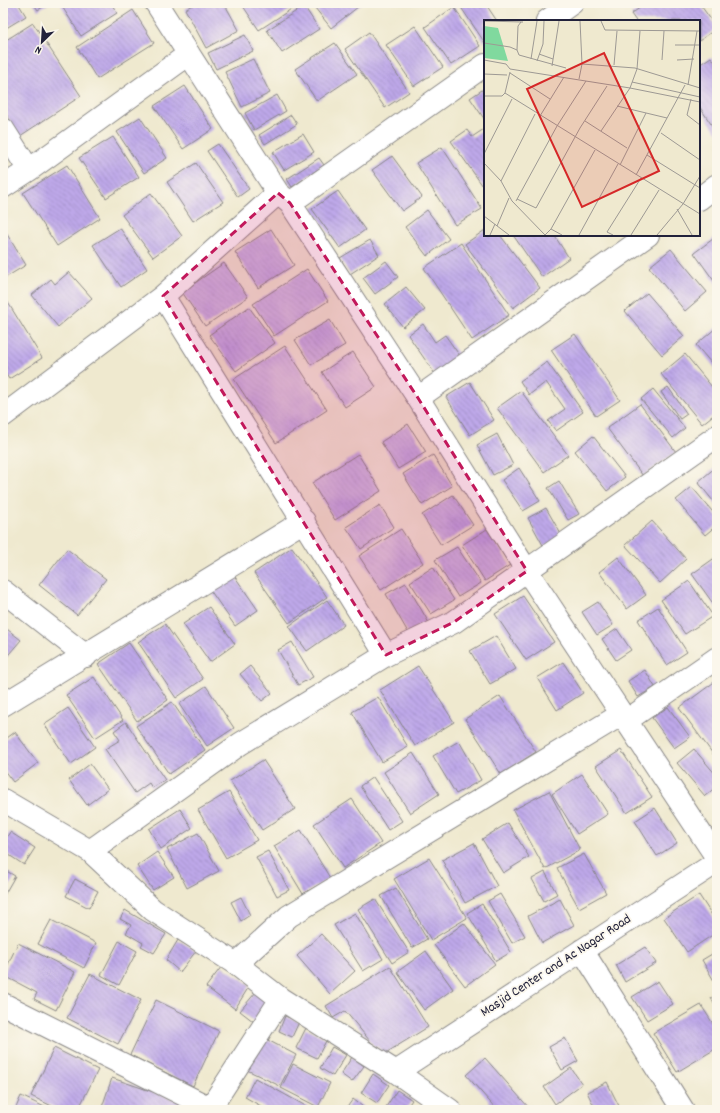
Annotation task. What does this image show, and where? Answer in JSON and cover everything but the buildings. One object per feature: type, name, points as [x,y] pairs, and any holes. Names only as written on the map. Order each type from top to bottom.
[{"type":"street","points":[[548,20],[572,3]]},
{"type":"street","points":[[163,6],[189,54],[418,398],[527,571],[717,858]]},
{"type":"street","points":[[3,187],[29,170],[189,54]]},
{"type":"street","points":[[3,416],[163,296],[284,198],[484,66]]},
{"type":"street","points":[[3,129],[29,170]]},
{"type":"street","points":[[700,198],[717,185]]},
{"type":"street","points":[[418,398],[647,236]]},
{"type":"street","points":[[163,296],[386,655]]},
{"type":"street","points":[[90,851],[240,744],[386,655],[454,622],[717,436]]},
{"type":"street","points":[[3,705],[86,656],[304,521]]},
{"type":"street","points":[[3,590],[86,656]]},
{"type":"street","points":[[236,964],[289,916],[624,718],[717,658]]},
{"type":"street","points":[[3,800],[90,851],[153,910],[236,964],[282,999],[396,1072],[450,1110]]},
{"type":"street","name":"Masjid Center and Ac Nagar Road","points":[[396,1072],[717,862]]},
{"type":"street","points":[[582,950],[683,1110]]},
{"type":"street","points":[[3,1004],[210,1109],[282,999]]},
{"type":"highlighted area","points":[[278,193],[290,203],[418,398],[527,571],[454,622],[386,655],[163,296]]}]
